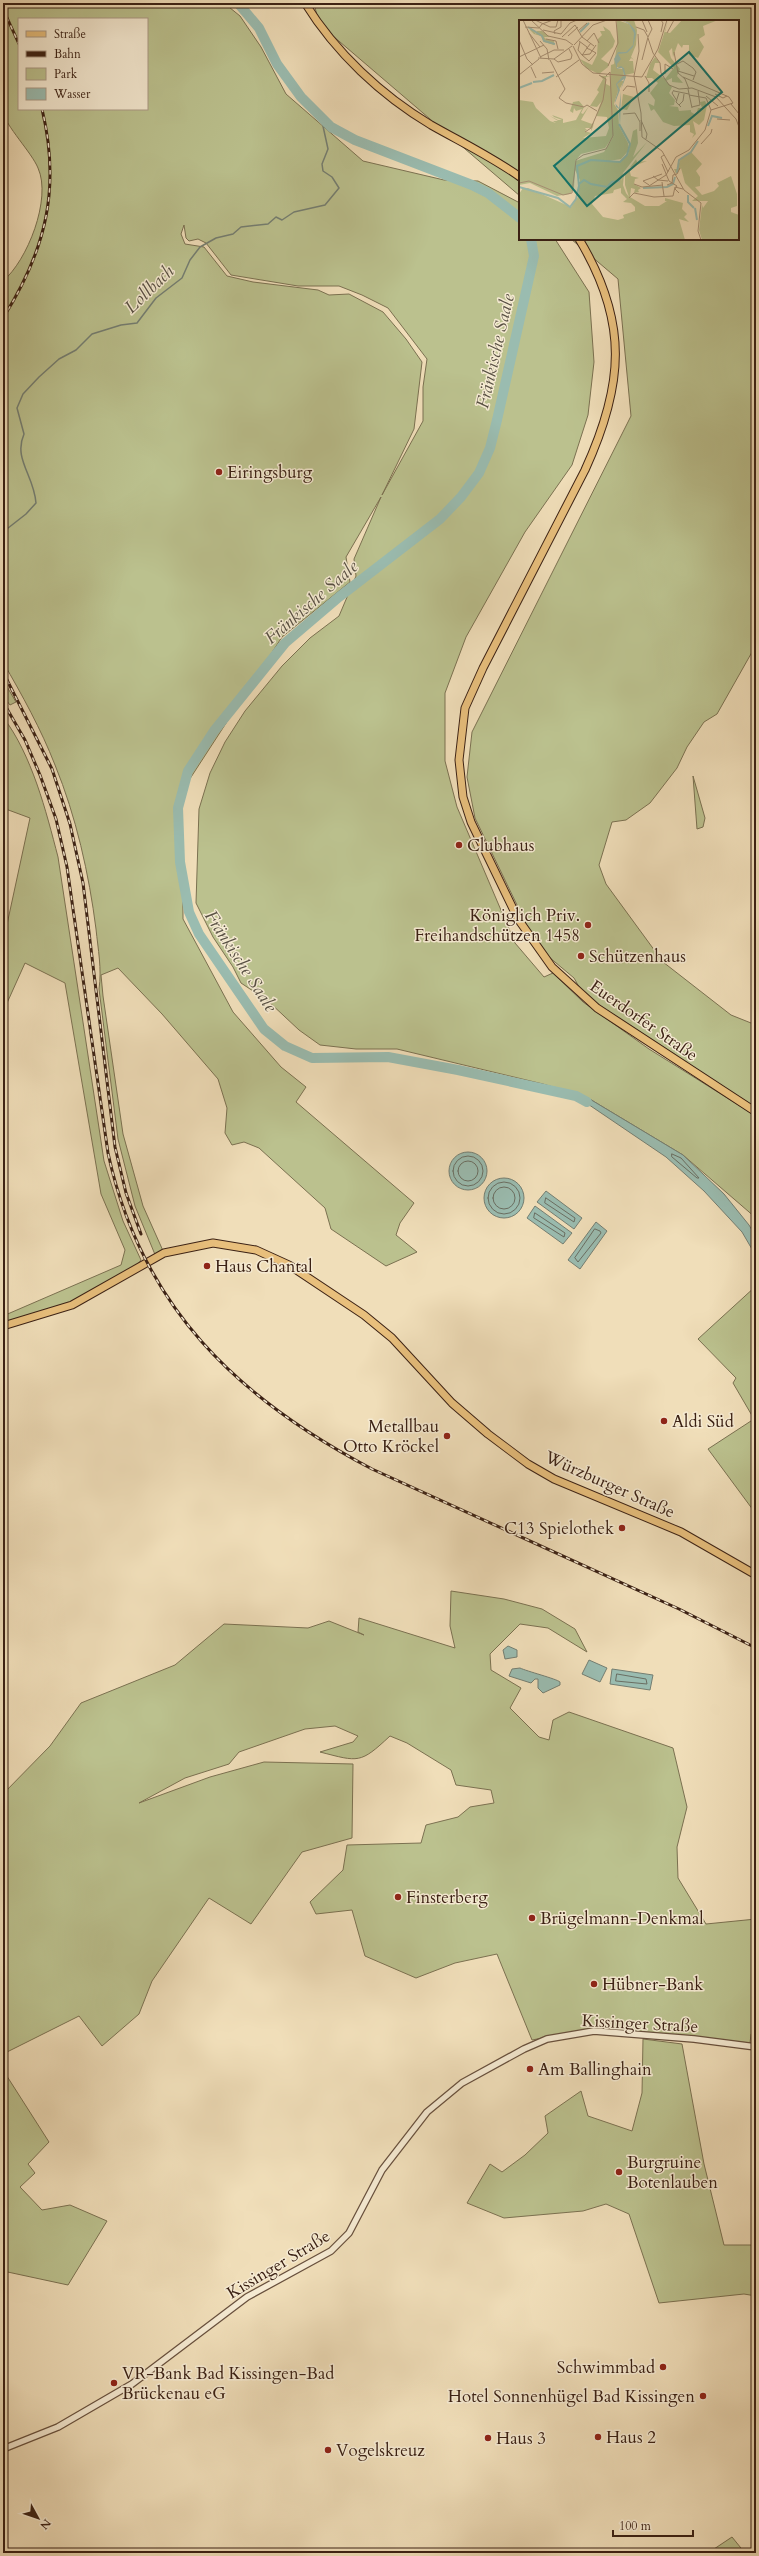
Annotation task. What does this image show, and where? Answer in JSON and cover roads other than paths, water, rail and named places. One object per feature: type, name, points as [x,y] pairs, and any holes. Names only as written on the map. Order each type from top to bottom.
[{"type":"main road","points":[[305,3],[334,43],[393,99],[430,124],[496,161],[519,176]]},
{"type":"main road","name":"Euerdorfer Straße","points":[[580,240],[602,283],[613,325],[616,363],[612,399],[598,440],[585,470],[483,668],[466,708],[462,724],[459,760],[463,797],[470,822],[529,937],[552,967],[591,1004],[756,1112]]},
{"type":"main road","name":"Würzburger Straße","points":[[3,1326],[72,1305],[164,1253],[213,1243],[242,1246],[271,1256],[289,1265],[364,1315],[392,1338],[442,1394],[488,1434],[540,1471],[681,1532],[756,1575]]},
{"type":"street","name":"Kissinger Straße","points":[[3,2449],[58,2427],[132,2384],[247,2297],[331,2251],[349,2233],[382,2170],[427,2112],[462,2083],[524,2049],[547,2039],[594,2031],[694,2039],[756,2047]]},
{"type":"water","points":[[576,1096],[588,1098],[683,1155],[724,1194],[749,1225],[756,1237],[756,1256],[742,1232],[704,1191],[666,1157]]},
{"type":"water","points":[[464,1152],[472,1152],[482,1157],[486,1164],[486,1178],[482,1185],[472,1190],[464,1190],[454,1185],[452,1182],[449,1175],[449,1167],[454,1157],[457,1155]]},
{"type":"water","points":[[508,1178],[515,1181],[521,1187],[524,1198],[523,1206],[515,1215],[508,1218],[500,1218],[493,1215],[485,1206],[484,1194],[487,1187],[496,1179]]},
{"type":"water","points":[[546,1191],[582,1218],[574,1229],[537,1202]]},
{"type":"water","points":[[535,1206],[572,1233],[563,1244],[527,1218]]},
{"type":"water","points":[[596,1222],[607,1231],[580,1269],[568,1260]]},
{"type":"water","points":[[508,1646],[517,1650],[517,1657],[505,1659],[503,1650]]},
{"type":"water","points":[[589,1660],[607,1668],[600,1682],[582,1674]]},
{"type":"water","points":[[520,1668],[558,1681],[560,1682],[560,1685],[543,1693],[538,1688],[538,1679],[535,1679],[531,1683],[509,1676],[512,1669]]},
{"type":"water","points":[[612,1669],[653,1675],[650,1690],[610,1684]]},
{"type":"waterway","name":"Fränkische Saale","points":[[238,3],[259,28],[277,64],[301,97],[331,127],[355,140],[472,185],[488,193],[519,217]]},
{"type":"waterway","name":"Lollbach","points":[[3,532],[26,514],[36,503],[32,484],[22,459],[21,451],[21,443],[24,434],[17,408],[23,394],[59,359],[76,350],[92,334],[121,325],[137,323],[156,298],[182,278],[190,260],[200,247],[216,238],[233,234],[241,227],[268,224],[276,217],[282,220],[294,212],[325,205],[339,188],[332,177],[323,171],[322,164],[328,149],[321,117]]},
{"type":"waterway","name":"Fränkische Saale","points":[[531,240],[534,256],[490,448],[479,473],[461,497],[440,519],[339,597],[285,643],[214,731],[188,771],[178,808],[180,862],[189,912],[199,934],[264,1029],[285,1046],[312,1058],[388,1057],[458,1070],[576,1096],[587,1102]]},
{"type":"railway","points":[[3,9],[18,42]]},
{"type":"railway","points":[[3,318],[18,293],[30,268],[46,218],[50,165],[48,138],[42,110]]},
{"type":"railway","points":[[3,672],[52,769],[70,824],[83,883],[115,1147],[126,1193],[141,1234]]},
{"type":"railway","points":[[3,702],[25,740],[56,819],[67,867],[108,1153],[123,1208],[144,1257],[170,1302],[202,1342],[238,1378],[278,1411],[323,1441],[372,1469],[679,1609],[756,1648]]},
{"type":"place","name":"Eiringsburg","points":[[219,472]]},
{"type":"place","name":"Clubhaus","points":[[459,845]]},
{"type":"place","name":"Königlich Priv. Freihandschützen 1458","points":[[588,925]]},
{"type":"place","name":"Schützenhaus","points":[[581,956]]},
{"type":"place","name":"Haus Chantal","points":[[207,1266]]},
{"type":"place","name":"Aldi Süd","points":[[664,1421]]},
{"type":"place","name":"Metallbau Otto Kröckel","points":[[447,1436]]},
{"type":"place","name":"C13 Spielothek","points":[[622,1528]]},
{"type":"place","name":"Finsterberg","points":[[398,1897]]},
{"type":"place","name":"Brügelmann-Denkmal","points":[[532,1918]]},
{"type":"place","name":"Hübner-Bank","points":[[594,1984]]},
{"type":"place","name":"Am Ballinghain","points":[[530,2069]]},
{"type":"place","name":"Burgruine Botenlauben","points":[[619,2172]]},
{"type":"place","name":"Schwimmbad","points":[[663,2367]]},
{"type":"place","name":"VR-Bank Bad Kissingen-Bad Brückenau eG","points":[[114,2383]]},
{"type":"place","name":"Hotel Sonnenhügel Bad Kissingen","points":[[703,2396]]},
{"type":"place","name":"Haus 2","points":[[598,2437]]},
{"type":"place","name":"Haus 3","points":[[488,2438]]},
{"type":"place","name":"Vogelskreuz","points":[[328,2450]]}]
